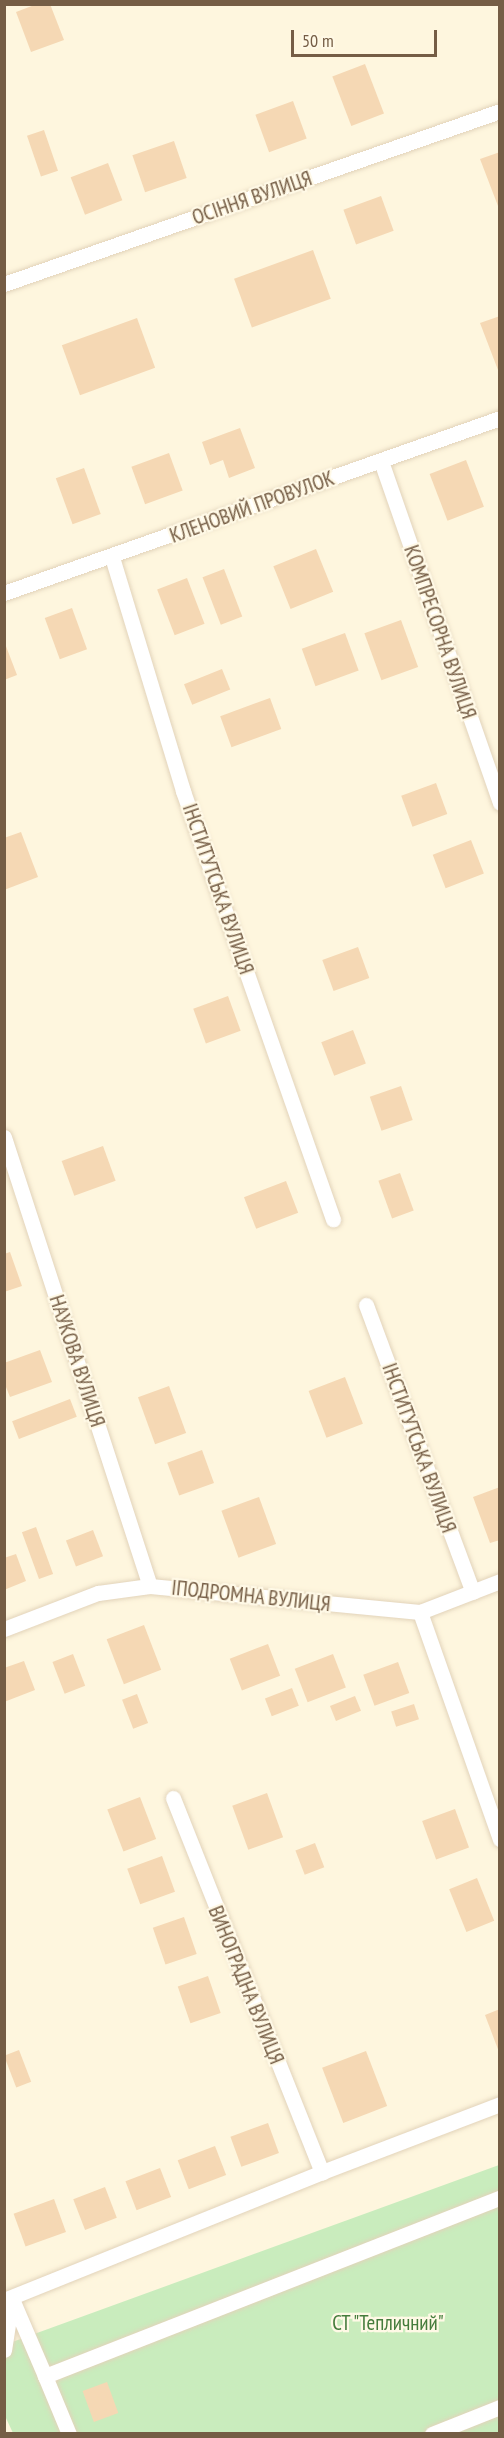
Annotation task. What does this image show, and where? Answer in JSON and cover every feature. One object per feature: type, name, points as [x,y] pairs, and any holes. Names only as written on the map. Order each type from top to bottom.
[{"type":"street","name":"ОСІННЯ ВУЛИЦЯ","points":[[4,284],[500,111]]},
{"type":"street","name":"КЛЕНОВИЙ ПРОВУЛОК","points":[[4,593],[112,557],[500,418]]},
{"type":"street","name":"КОМПРЕСОРНА ВУЛИЦЯ","points":[[381,461],[500,803]]},
{"type":"street","name":"ІНСТИТУТСЬКА ВУЛИЦЯ","points":[[112,557],[183,791],[333,1219]]},
{"type":"street","name":"НАУКОВА ВУЛИЦЯ","points":[[4,1137],[150,1586]]},
{"type":"street","name":"ІНСТИТУТСЬКА ВУЛИЦЯ","points":[[366,1305],[473,1592]]},
{"type":"street","name":"ІПОДРОМНА ВУЛИЦЯ","points":[[4,1629],[98,1593],[150,1586],[420,1612],[500,1581]]},
{"type":"street","points":[[420,1612],[500,1839]]},
{"type":"street","name":"ВИНОГРАДНА ВУЛИЦЯ","points":[[173,1798],[322,2172]]},
{"type":"street","points":[[8,2300],[322,2172],[500,2104]]},
{"type":"street","points":[[45,2376],[500,2198]]},
{"type":"street","points":[[4,2350],[8,2300]]},
{"type":"street","points":[[8,2300],[45,2376],[69,2433]]},
{"type":"street","points":[[432,2433],[500,2407]]},
{"type":"green space","name":"СТ \"Тепличний\"","points":[[499,2165],[499,2433],[13,2433],[5,2416],[4,2345]]},
{"type":"building","points":[[37,4],[50,4],[64,40],[31,52],[16,12]]},
{"type":"building","points":[[365,64],[384,113],[351,126],[332,77]]},
{"type":"building","points":[[293,101],[307,139],[269,152],[255,115]]},
{"type":"building","points":[[44,130],[58,171],[41,177],[27,136]]},
{"type":"building","points":[[174,141],[187,178],[145,192],[132,155]]},
{"type":"building","points":[[500,152],[500,205],[498,206],[480,159]]},
{"type":"building","points":[[108,163],[122,200],[85,215],[71,177]]},
{"type":"building","points":[[381,196],[394,231],[356,244],[343,210]]},
{"type":"building","points":[[313,250],[331,299],[252,328],[234,279]]},
{"type":"building","points":[[500,316],[500,369],[498,370],[480,323]]},
{"type":"building","points":[[137,318],[155,368],[80,395],[62,345]]},
{"type":"building","points":[[240,428],[255,468],[229,478],[223,460],[210,465],[202,442]]},
{"type":"building","points":[[169,453],[183,491],[145,504],[131,467]]},
{"type":"building","points":[[466,460],[484,507],[448,521],[430,474]]},
{"type":"building","points":[[84,468],[101,514],[73,524],[56,478]]},
{"type":"building","points":[[316,549],[333,592],[291,609],[273,566]]},
{"type":"building","points":[[224,569],[242,617],[221,625],[203,577]]},
{"type":"building","points":[[187,578],[205,624],[175,635],[157,589]]},
{"type":"building","points":[[72,608],[87,649],[60,659],[45,618]]},
{"type":"building","points":[[401,620],[418,667],[381,680],[364,633]]},
{"type":"building","points":[[345,633],[359,671],[315,686],[302,649]]},
{"type":"building","points":[[4,641],[17,675],[4,680]]},
{"type":"building","points":[[222,669],[230,689],[192,705],[184,684]]},
{"type":"building","points":[[270,698],[281,729],[231,747],[220,716]]},
{"type":"building","points":[[436,783],[447,814],[413,827],[401,796]]},
{"type":"building","points":[[21,832],[38,877],[4,890],[4,838]]},
{"type":"building","points":[[471,840],[484,874],[446,888],[433,855]]},
{"type":"building","points":[[358,947],[369,978],[334,991],[322,960]]},
{"type":"building","points":[[228,996],[241,1031],[206,1043],[193,1009]]},
{"type":"building","points":[[353,1030],[366,1064],[334,1076],[321,1042]]},
{"type":"building","points":[[401,1086],[413,1120],[382,1131],[370,1097]]},
{"type":"building","points":[[103,1146],[116,1181],[74,1196],[62,1161]]},
{"type":"building","points":[[400,1173],[414,1211],[392,1218],[378,1181]]},
{"type":"building","points":[[286,1181],[298,1213],[256,1229],[244,1197]]},
{"type":"building","points":[[10,1252],[22,1286],[4,1292],[4,1254]]},
{"type":"building","points":[[40,1350],[52,1382],[10,1397],[4,1382],[4,1363]]},
{"type":"building","points":[[345,1377],[363,1424],[327,1438],[309,1391]]},
{"type":"building","points":[[169,1386],[186,1433],[155,1444],[138,1397]]},
{"type":"building","points":[[70,1399],[77,1417],[19,1439],[12,1421]]},
{"type":"building","points":[[202,1450],[214,1483],[179,1496],[167,1463]]},
{"type":"building","points":[[500,1487],[500,1540],[490,1543],[473,1497]]},
{"type":"building","points":[[259,1497],[276,1544],[239,1558],[221,1511]]},
{"type":"building","points":[[36,1527],[53,1574],[39,1579],[22,1532]]},
{"type":"building","points":[[93,1530],[103,1556],[76,1567],[66,1540]]},
{"type":"building","points":[[16,1554],[26,1581],[4,1590],[4,1558]]},
{"type":"building","points":[[144,1625],[161,1670],[124,1684],[107,1639]]},
{"type":"building","points":[[268,1644],[280,1676],[242,1690],[230,1659]]},
{"type":"building","points":[[73,1654],[85,1686],[65,1694],[52,1662]]},
{"type":"building","points":[[333,1654],[346,1688],[308,1702],[295,1669]]},
{"type":"building","points":[[24,1661],[35,1690],[4,1702],[4,1668]]},
{"type":"building","points":[[398,1662],[409,1693],[375,1706],[363,1675]]},
{"type":"building","points":[[292,1688],[299,1706],[272,1716],[265,1698]]},
{"type":"building","points":[[137,1694],[148,1723],[133,1729],[122,1700]]},
{"type":"building","points":[[355,1696],[361,1711],[336,1721],[330,1706]]},
{"type":"building","points":[[414,1704],[419,1719],[396,1727],[391,1711]]},
{"type":"building","points":[[267,1793],[283,1837],[248,1850],[232,1806]]},
{"type":"building","points":[[140,1797],[156,1839],[123,1852],[107,1810]]},
{"type":"building","points":[[455,1809],[469,1848],[436,1859],[422,1821]]},
{"type":"building","points":[[315,1843],[324,1867],[305,1875],[295,1851]]},
{"type":"building","points":[[162,1856],[175,1892],[140,1904],[127,1869]]},
{"type":"building","points":[[477,1878],[494,1921],[466,1932],[449,1889]]},
{"type":"building","points":[[184,1917],[197,1954],[165,1965],[153,1928]]},
{"type":"building","points":[[208,1976],[221,2013],[190,2023],[178,1986]]},
{"type":"building","points":[[500,2009],[500,2052],[499,2052],[485,2015]]},
{"type":"building","points":[[19,2050],[31,2082],[16,2087],[4,2056]]},
{"type":"building","points":[[366,2051],[387,2106],[343,2123],[322,2068]]},
{"type":"building","points":[[268,2123],[279,2153],[241,2167],[230,2137]]},
{"type":"building","points":[[215,2146],[226,2175],[189,2189],[178,2160]]},
{"type":"building","points":[[160,2168],[171,2197],[137,2210],[125,2181]]},
{"type":"building","points":[[105,2187],[117,2218],[85,2230],[73,2199]]},
{"type":"building","points":[[54,2199],[66,2232],[26,2247],[14,2214]]},
{"type":"building","points":[[107,2382],[118,2413],[94,2422],[83,2391]]}]
